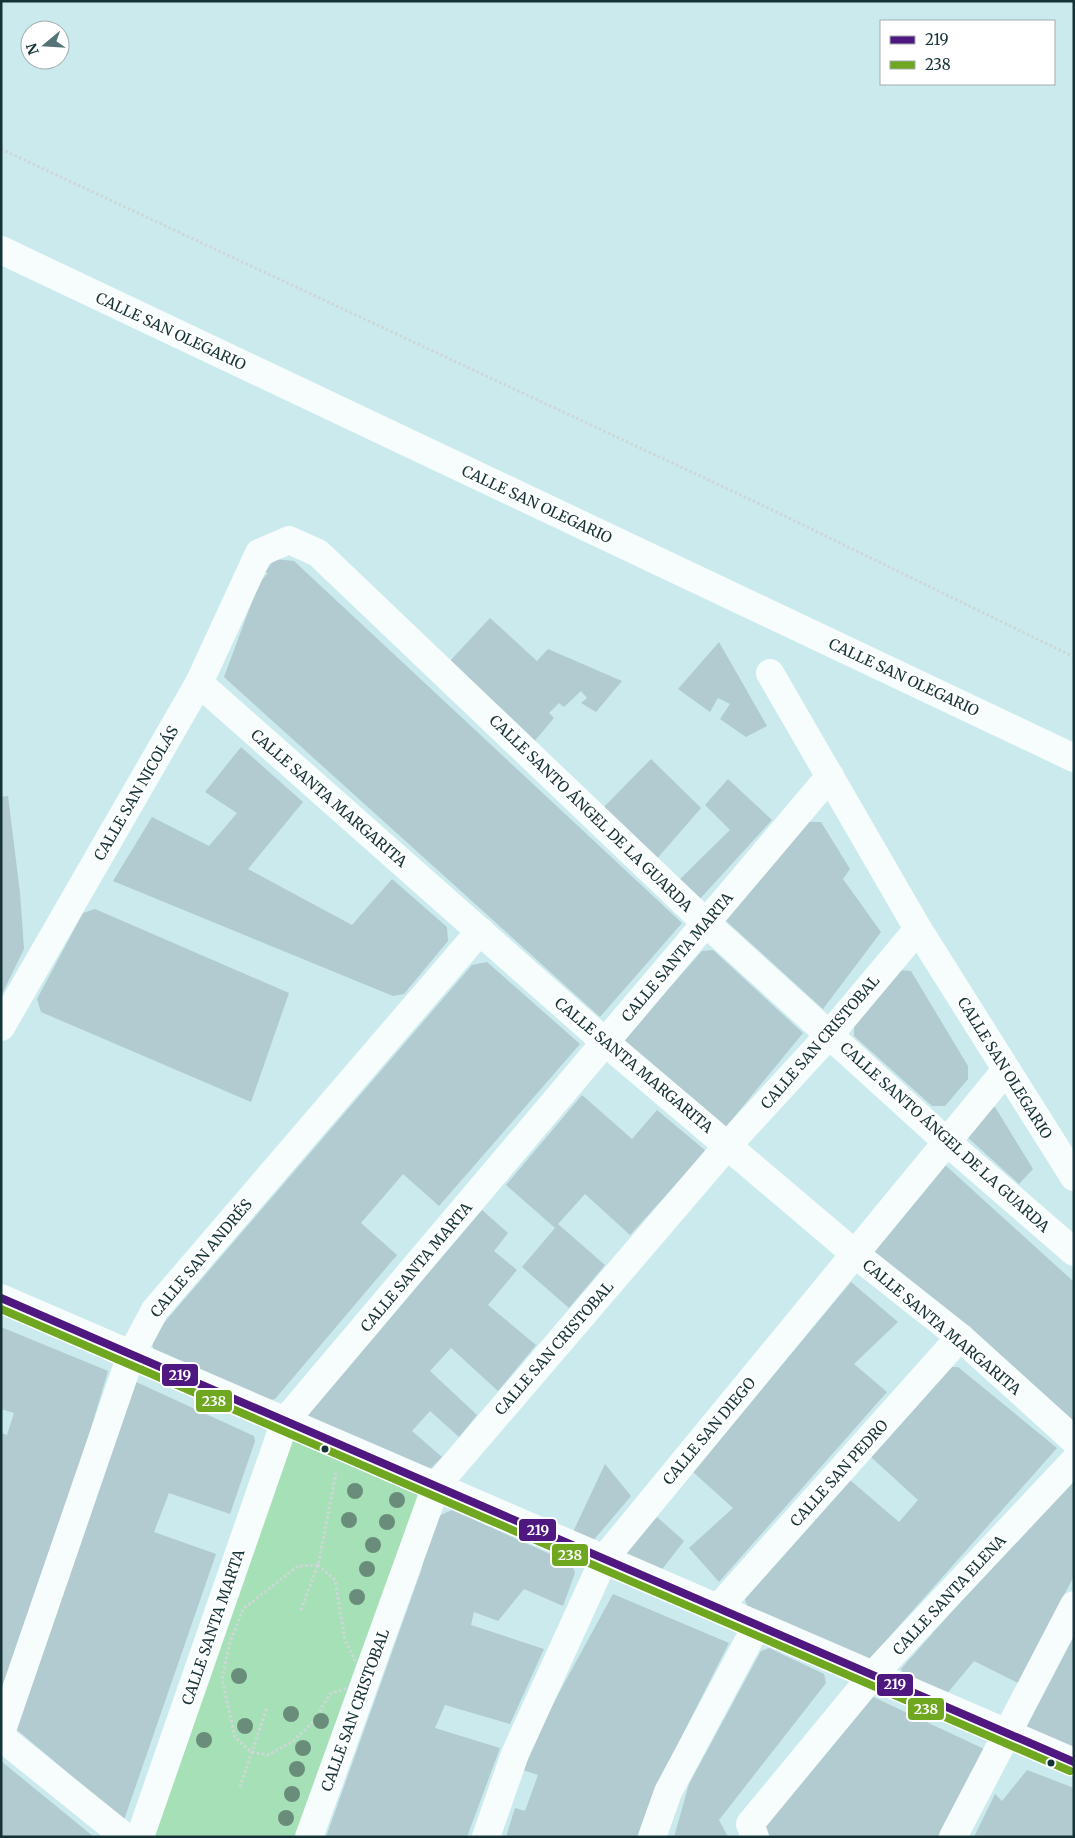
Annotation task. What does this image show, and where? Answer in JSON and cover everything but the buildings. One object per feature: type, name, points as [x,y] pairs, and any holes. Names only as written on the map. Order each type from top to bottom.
[{"type":"street","name":"CALLE SAN OLEGARIO","points":[[1,250],[1074,758]]},
{"type":"street","name":"CALLE SANTO ÁNGEL DE LA GUARDA","points":[[259,554],[289,540],[318,553],[706,923],[947,1142],[1073,1249]]},
{"type":"street","name":"CALLE SAN NICOLÁS","points":[[1,1027],[199,683],[259,554]]},
{"type":"street","name":"CALLE SAN OLEGARIO","points":[[770,673],[918,929],[1074,1177]]},
{"type":"street","name":"CALLE SANTA MARGARITA","points":[[199,683],[605,1042],[855,1254],[960,1337],[1074,1440]]},
{"type":"street","name":"CALLE SANTA MARTA","points":[[140,1837],[286,1421],[830,776]]},
{"type":"street","name":"CALLE SAN CRISTOBAL","points":[[310,1837],[436,1486],[728,1145],[830,1034],[918,929]]},
{"type":"street","name":"CALLE SAN ANDRÉS","points":[[1,1733],[131,1354],[155,1310],[480,931]]},
{"type":"street","name":"CALLE SAN DIEGO","points":[[486,1837],[515,1754],[604,1559],[1006,1070]]},
{"type":"street","points":[[1,1298],[1074,1762]]},
{"type":"street","name":"CALLE SAN PEDRO","points":[[718,1608],[960,1337]]},
{"type":"street","name":"CALLE SANTA ELENA","points":[[753,1830],[874,1676],[1074,1461]]},
{"type":"street","points":[[953,1837],[1074,1605]]},
{"type":"street","points":[[652,1837],[668,1792],[757,1625]]},
{"type":"street","points":[[1,1737],[125,1837]]},
{"type":"path","points":[[1,149],[744,497],[1074,657]]},
{"type":"path","points":[[301,1610],[318,1565],[342,1446]]},
{"type":"path","points":[[318,1565],[335,1580],[345,1640],[365,1682],[330,1694],[313,1722],[292,1742],[268,1755],[251,1752],[235,1737],[228,1713],[222,1679],[230,1645],[243,1609],[298,1566],[318,1565]]},
{"type":"path","points":[[240,1787],[268,1707]]},
{"type":"green space","points":[[285,1421],[436,1486],[309,1837],[140,1837]]},
{"type":"transit line","name":"219","points":[[1,1298],[1074,1762]]},
{"type":"transit line","name":"238","points":[[1,1309],[1070,1771]]}]
